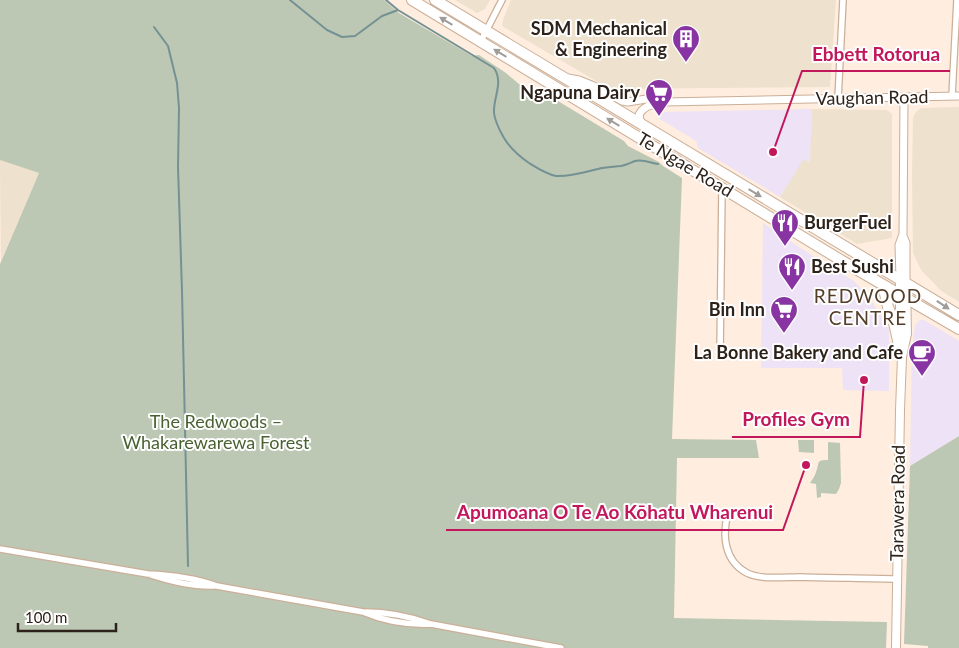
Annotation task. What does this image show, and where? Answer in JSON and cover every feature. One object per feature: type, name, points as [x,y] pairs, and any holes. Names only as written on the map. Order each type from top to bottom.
[{"type":"highway","name":"Te Ngae Road","points":[[412,0],[959,329]]},
{"type":"highway","name":"Te Ngae Road","points":[[435,0],[959,315]]},
{"type":"highway","points":[[884,285],[899,345]]},
{"type":"main road","points":[[903,280],[903,297]]},
{"type":"main road","name":"Tarawera Road","points":[[902,357],[899,345],[903,297]]},
{"type":"main road","name":"Tarawera Road","points":[[896,648],[900,410],[902,357],[907,334],[903,297]]},
{"type":"street","points":[[481,41],[502,0]]},
{"type":"street","points":[[838,99],[843,0]]},
{"type":"street","points":[[956,96],[957,0]]},
{"type":"street","name":"Vaughan Road","points":[[563,77],[579,80],[622,101],[628,102],[646,100],[665,102],[956,96]]},
{"type":"street","points":[[903,280],[899,245],[903,234],[904,98]]},
{"type":"street","name":"Vaughan Road","points":[[641,124],[639,115],[641,110],[647,106],[665,102]]},
{"type":"street","points":[[720,353],[722,188]]},
{"type":"street","points":[[728,512],[725,527],[725,540],[728,551],[737,566],[752,575],[770,577],[897,579]]},
{"type":"street","points":[[0,549],[148,574],[165,574],[217,586],[364,612],[394,621],[419,625],[431,624],[561,648]]},
{"type":"shaded area","points":[[455,0],[490,0],[485,9],[477,13]]},
{"type":"shaded area","points":[[511,0],[836,0],[830,87],[610,89],[502,26]]},
{"type":"shaded area","points":[[959,107],[959,302],[940,290],[921,270],[913,253],[912,177],[913,117],[916,112],[921,108]]},
{"type":"shaded area","points":[[812,109],[810,162],[803,161],[780,197],[698,148],[697,143],[693,139],[658,118],[658,112]]},
{"type":"shaded area","points":[[812,109],[886,110],[892,115],[892,238],[857,244],[780,197],[803,160],[810,162]]},
{"type":"shaded area","points":[[0,160],[39,173],[1,264]]},
{"type":"shaded area","name":"REDWOOD CENTRE","points":[[763,223],[854,281],[869,297],[889,330],[889,391],[843,390],[842,368],[761,368]]},
{"type":"shaded area","points":[[920,320],[924,320],[959,341],[959,436],[910,466],[912,349],[915,325]]},
{"type":"green space","name":"The Redwoods – Whakarewarewa Forest","points":[[0,0],[384,0],[399,13],[472,56],[479,55],[519,84],[553,98],[682,178],[672,439],[756,440],[759,458],[677,458],[674,618],[887,622],[886,648],[0,648],[0,264],[39,173],[0,160]]},
{"type":"green space","points":[[959,436],[959,648],[928,648],[928,646],[904,644],[910,466]]},
{"type":"green space","points":[[798,440],[814,440],[814,453],[799,452]]},
{"type":"green space","points":[[828,442],[840,443],[841,483],[836,494],[821,493],[821,497],[817,498],[816,484],[810,483],[820,461],[828,460]]},
{"type":"waterway","points":[[290,0],[327,30],[342,37],[355,36],[382,16],[398,10]]},
{"type":"waterway","points":[[386,0],[398,10],[494,68],[498,79],[494,107],[495,120],[504,138],[512,148],[535,167],[549,174],[561,176],[626,165],[635,161],[658,164]]},
{"type":"waterway","points":[[154,27],[168,46],[177,83],[179,108],[178,167],[188,566]]},
{"type":"place","name":"SDM Mechanical & Engineering","points":[[686,63]]},
{"type":"place","name":"Ngapuna Dairy","points":[[659,117]]},
{"type":"place","name":"Ebbett Rotorua","points":[[773,152]]},
{"type":"place","name":"BurgerFuel","points":[[785,247]]},
{"type":"place","name":"Best Sushi","points":[[792,291]]},
{"type":"place","name":"Bin Inn","points":[[784,334]]},
{"type":"place","name":"La Bonne Bakery and Cafe","points":[[922,377]]},
{"type":"place","name":"Profiles Gym","points":[[864,380]]},
{"type":"place","name":"Apumoana O Te Ao Kōhatu Wharenui","points":[[806,465]]},
{"type":"district","name":"REDWOOD CENTRE","points":[[868,307]]}]
